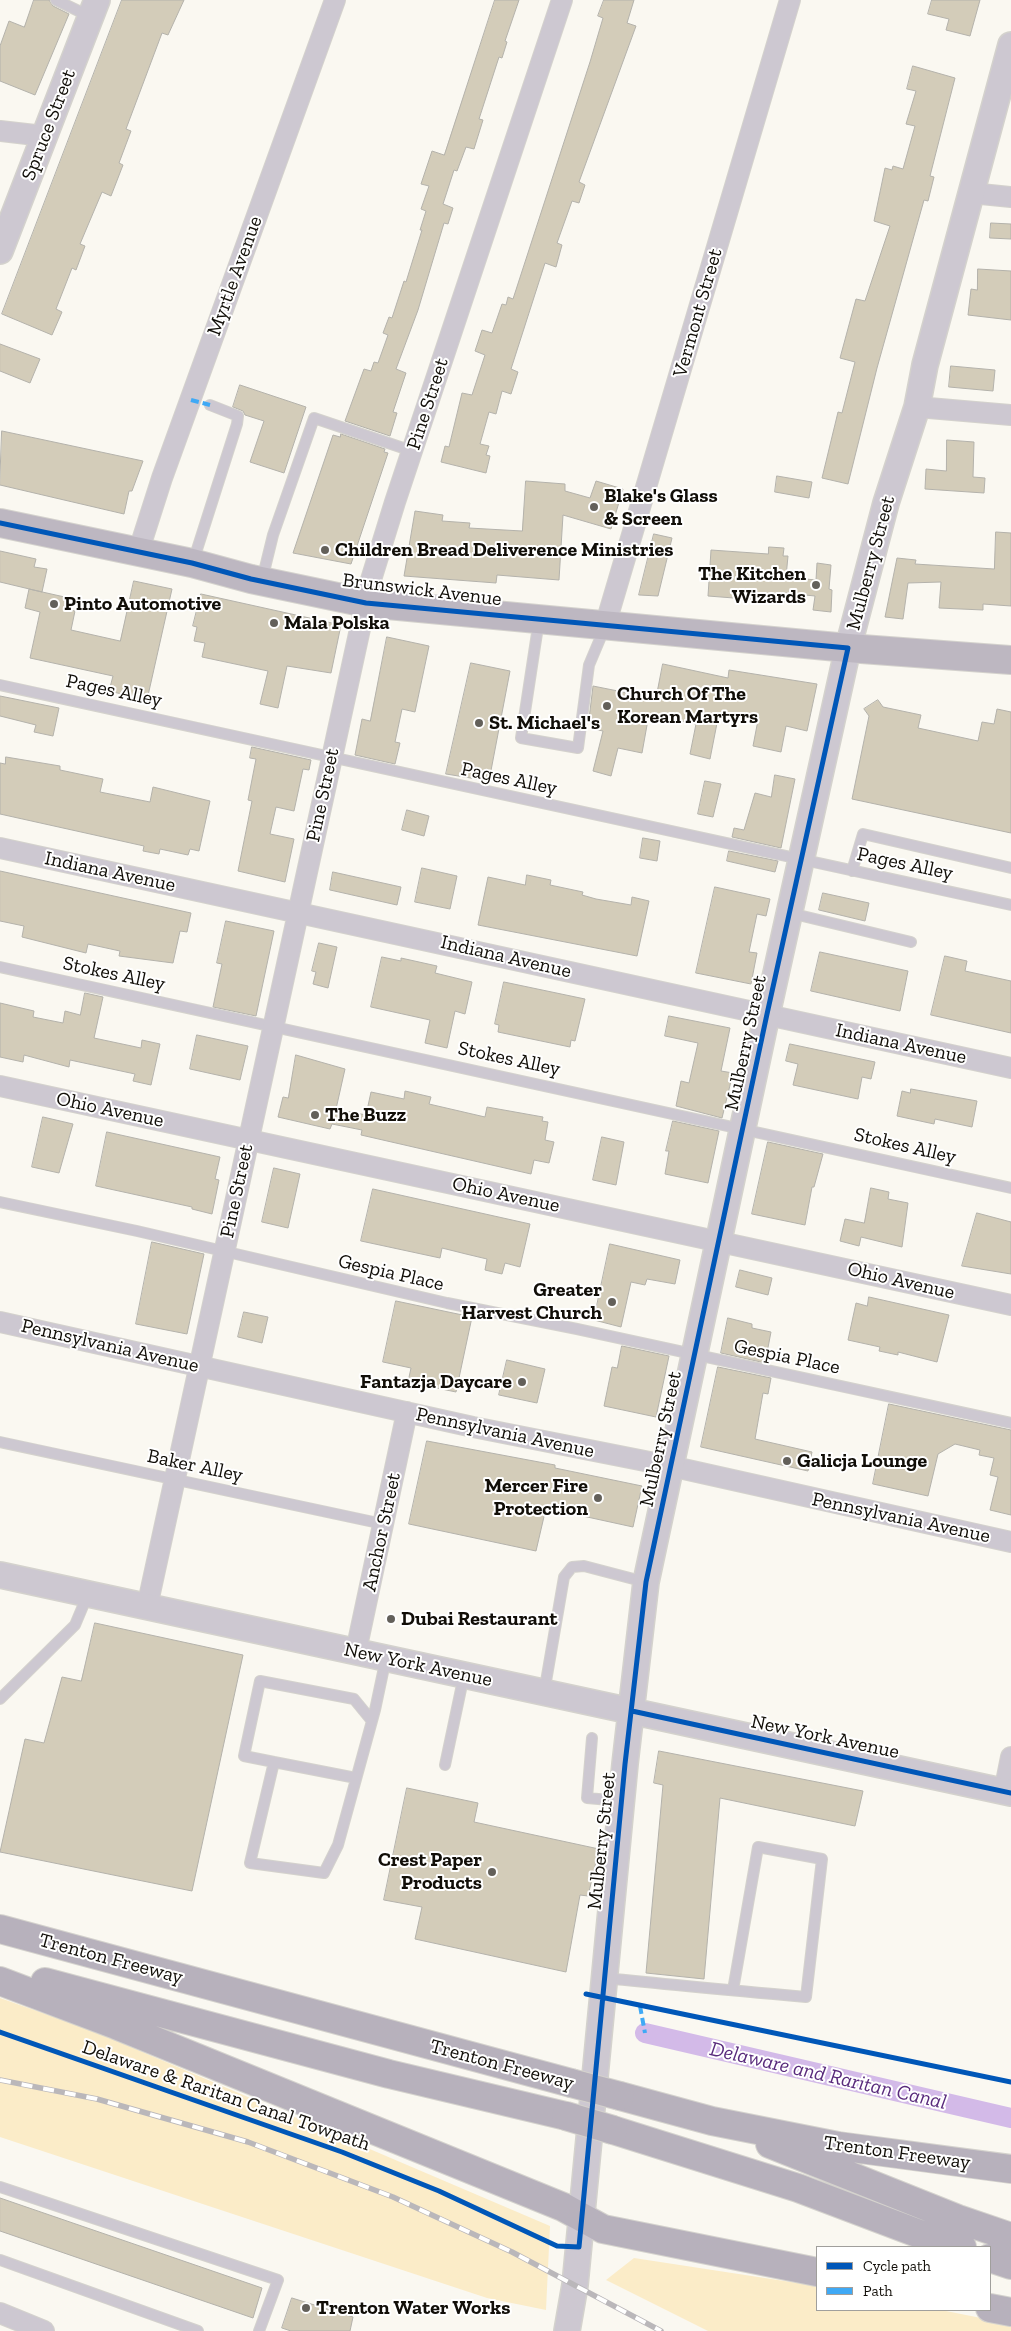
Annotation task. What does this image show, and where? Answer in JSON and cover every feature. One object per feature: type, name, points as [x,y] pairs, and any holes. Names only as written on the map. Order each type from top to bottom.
[{"type":"highway","name":"Trenton Freeway","points":[[0,1929],[712,2121],[838,2146],[1011,2168]]},
{"type":"highway","name":"Trenton Freeway","points":[[0,1971],[389,2074],[566,2116],[798,2188],[917,2233],[959,2246]]},
{"type":"highway","points":[[0,1981],[116,2025],[563,2207],[602,2229],[816,2272]]},
{"type":"highway","points":[[712,2121],[949,2216],[1011,2237]]},
{"type":"highway","points":[[991,2258],[1011,2266]]},
{"type":"highway","points":[[991,2308],[1011,2312]]},
{"type":"main road","name":"Brunswick Avenue","points":[[0,523],[192,563],[261,581],[366,603],[948,657],[1011,660]]},
{"type":"main road","name":"Brunswick Avenue","points":[[948,657],[1011,673]]},
{"type":"street","name":"Myrtle Avenue","points":[[138,553],[162,478],[335,0]]},
{"type":"street","name":"Pine Street","points":[[147,1607],[366,603],[412,451],[562,0]]},
{"type":"street","name":"Vermont Street","points":[[605,626],[790,0]]},
{"type":"street","name":"Spruce Street","points":[[0,251],[94,8]]},
{"type":"street","name":"Mulberry Street","points":[[567,2331],[575,2285],[621,1801],[646,1582],[767,1014],[848,648],[886,503],[917,407],[925,365],[1011,44]]},
{"type":"street","points":[[0,131],[44,136]]},
{"type":"street","points":[[971,193],[1011,196]]},
{"type":"street","points":[[917,407],[1011,415]]},
{"type":"street","name":"Indiana Avenue","points":[[0,848],[1011,1068]]},
{"type":"street","name":"Ohio Avenue","points":[[0,1086],[1011,1305]]},
{"type":"street","name":"Pennsylvania Avenue","points":[[0,1322],[407,1412],[670,1466],[1011,1542]]},
{"type":"street","name":"Anchor Street","points":[[356,1651],[407,1412]]},
{"type":"street","name":"New York Avenue","points":[[0,1575],[1007,1792]]},
{"type":"street","points":[[1007,1792],[1011,1757]]},
{"type":"street","points":[[0,2313],[44,2331]]},
{"type":"lane","points":[[56,0],[94,8]]},
{"type":"lane","points":[[192,563],[238,416],[210,405]]},
{"type":"lane","points":[[261,581],[273,535],[314,418],[412,451]]},
{"type":"lane","points":[[539,619],[521,738],[578,748],[589,665],[605,626]]},
{"type":"lane","name":"Pages Alley","points":[[0,685],[1011,905]]},
{"type":"lane","points":[[852,871],[863,834],[1011,868]]},
{"type":"lane","points":[[789,913],[911,942]]},
{"type":"lane","name":"Stokes Alley","points":[[0,967],[1011,1188]]},
{"type":"lane","name":"Gespia Place","points":[[0,1202],[447,1303],[1011,1423]]},
{"type":"lane","name":"Baker Alley","points":[[0,1442],[383,1524]]},
{"type":"lane","points":[[544,1693],[564,1578],[572,1567],[584,1566],[646,1582]]},
{"type":"lane","points":[[0,1699],[75,1625],[88,1594]]},
{"type":"lane","points":[[274,1762],[250,1863],[324,1873],[338,1845],[372,1721],[387,1657]]},
{"type":"lane","points":[[445,1765],[464,1674]]},
{"type":"lane","points":[[356,1778],[244,1756],[260,1680],[354,1699],[372,1721]]},
{"type":"lane","points":[[592,1738],[587,1798],[621,1801]]},
{"type":"lane","points":[[604,1978],[806,1997],[822,1859],[758,1847],[733,1990]]},
{"type":"lane","points":[[0,2187],[278,2280],[259,2331]]},
{"type":"lane","points":[[0,2260],[198,2331]]},
{"type":"shaded area","points":[[0,1998],[91,2030],[550,2226],[546,2310],[487,2298],[0,2137]]},
{"type":"shaded area","points":[[634,2258],[816,2286],[816,2311],[946,2311],[1011,2324],[1011,2331],[708,2331],[606,2280]]},
{"type":"building","points":[[34,0],[49,0],[53,6],[69,14],[35,95],[0,81],[0,46],[9,21],[24,27]]},
{"type":"building","points":[[122,0],[184,0],[168,35],[162,33],[126,129],[131,131],[119,163],[123,165],[111,196],[102,192],[80,244],[85,246],[76,270],[72,268],[56,309],[62,312],[52,335],[2,314]]},
{"type":"building","points":[[495,0],[519,0],[505,41],[507,42],[502,58],[499,57],[479,119],[483,120],[474,149],[466,147],[457,171],[454,170],[443,204],[453,208],[448,224],[444,223],[418,310],[396,369],[406,373],[393,412],[397,413],[390,436],[345,421],[364,369],[371,371],[374,362],[378,363],[388,335],[383,333],[389,317],[392,318],[404,281],[406,282],[422,230],[420,230],[426,211],[421,209],[429,186],[421,184],[432,151],[444,155]]},
{"type":"building","points":[[604,0],[634,0],[627,23],[636,26],[579,182],[585,185],[579,203],[572,201],[557,243],[562,245],[556,267],[545,263],[511,369],[518,372],[511,394],[502,391],[496,414],[489,412],[480,444],[489,446],[486,455],[490,456],[486,473],[441,462],[445,446],[449,447],[462,393],[472,395],[485,355],[475,351],[482,330],[492,333],[502,304],[506,305],[508,297],[513,299],[590,62],[603,18],[598,16]]},
{"type":"building","points":[[932,0],[980,0],[970,36],[946,30],[949,19],[928,14]]},
{"type":"building","points":[[913,66],[955,78],[930,176],[934,177],[928,201],[924,200],[877,368],[848,484],[822,478],[838,412],[842,413],[855,362],[840,358],[856,299],[865,301],[890,226],[874,221],[885,168],[892,170],[893,166],[903,169],[915,126],[906,124],[916,91],[907,89]]},
{"type":"building","points":[[991,223],[1011,224],[1011,239],[990,238]]},
{"type":"building","points":[[978,269],[1011,271],[1011,320],[968,315],[971,289],[977,290]]},
{"type":"building","points":[[0,344],[40,359],[30,383],[0,371]]},
{"type":"building","points":[[951,366],[995,370],[993,391],[949,387]]},
{"type":"building","points":[[240,385],[306,407],[284,473],[250,462],[264,421],[245,415],[243,411],[233,407]]},
{"type":"building","points":[[2,431],[143,461],[132,491],[129,491],[124,514],[0,485]]},
{"type":"building","points":[[341,434],[385,449],[384,452],[388,453],[351,564],[293,553],[333,435],[340,437]]},
{"type":"building","points":[[947,440],[974,442],[973,477],[985,478],[984,493],[925,489],[926,469],[946,471]]},
{"type":"building","points":[[777,476],[812,482],[809,498],[775,492]]},
{"type":"building","points":[[526,481],[565,484],[565,491],[590,498],[596,481],[623,489],[611,529],[563,515],[559,580],[497,575],[496,583],[404,576],[415,511],[443,515],[442,521],[470,523],[469,528],[522,531]]},
{"type":"building","points":[[996,532],[1011,533],[1011,606],[983,604],[983,610],[939,608],[941,582],[908,583],[903,619],[885,617],[897,558],[916,560],[915,564],[994,569]]},
{"type":"building","points":[[654,534],[672,538],[658,596],[639,595]]},
{"type":"building","points":[[769,547],[784,548],[783,556],[788,556],[786,577],[816,580],[817,563],[831,565],[829,589],[832,590],[831,612],[813,610],[815,596],[785,593],[785,602],[708,596],[711,550],[768,554]]},
{"type":"building","points":[[0,551],[36,559],[34,567],[47,569],[42,592],[0,582]]},
{"type":"building","points":[[134,581],[172,589],[147,700],[109,691],[113,676],[30,658],[40,612],[25,608],[29,589],[69,598],[66,609],[75,611],[71,630],[120,641]]},
{"type":"building","points":[[201,594],[341,625],[331,673],[287,666],[278,708],[260,704],[268,671],[202,657],[205,643],[194,641],[197,627],[193,626]]},
{"type":"building","points":[[387,637],[429,646],[415,712],[402,709],[395,742],[400,743],[395,764],[355,755],[362,719],[370,721]]},
{"type":"building","name":"St. Michael's","points":[[471,663],[510,671],[489,781],[446,774]]},
{"type":"building","points":[[663,664],[728,678],[729,670],[817,684],[807,731],[786,726],[781,752],[753,746],[758,720],[719,713],[710,759],[690,754],[696,724],[649,714],[642,753],[618,748],[611,776],[593,771],[603,731],[593,729],[595,720],[589,719],[593,686],[633,694],[634,691],[656,696]]},
{"type":"building","points":[[0,696],[59,708],[53,736],[34,732],[36,725],[0,716]]},
{"type":"building","points":[[878,700],[883,707],[921,715],[918,728],[978,741],[982,722],[994,724],[997,709],[1011,712],[1011,833],[852,799],[869,716],[864,709]]},
{"type":"building","points":[[252,747],[311,760],[309,770],[303,769],[294,811],[276,807],[270,834],[294,839],[285,882],[238,871],[252,801],[248,800],[256,759],[250,758]]},
{"type":"building","points":[[6,757],[60,766],[60,770],[103,779],[100,792],[150,802],[153,787],[210,801],[199,851],[190,849],[188,855],[160,849],[159,854],[143,851],[144,846],[0,814],[0,763],[5,764]]},
{"type":"building","points":[[775,775],[795,779],[781,848],[732,837],[734,828],[744,830],[755,793],[771,797]]},
{"type":"building","points":[[705,781],[721,784],[713,817],[698,814]]},
{"type":"building","points":[[407,810],[429,816],[424,836],[402,830]]},
{"type":"building","points":[[643,838],[660,841],[657,861],[640,858]]},
{"type":"building","points":[[729,851],[778,861],[775,872],[727,861]]},
{"type":"building","points":[[422,868],[457,876],[450,909],[415,902]]},
{"type":"building","points":[[0,871],[191,913],[187,932],[180,931],[173,963],[119,956],[120,951],[88,944],[86,953],[22,937],[24,926],[0,921]]},
{"type":"building","points":[[333,872],[401,887],[397,905],[330,890]]},
{"type":"building","points":[[527,875],[551,880],[550,885],[583,892],[582,895],[596,899],[631,905],[632,897],[649,901],[637,956],[478,925],[488,877],[525,885]]},
{"type":"building","points":[[715,887],[770,899],[766,916],[757,914],[749,952],[757,953],[751,984],[696,973]]},
{"type":"building","points":[[823,893],[869,903],[865,921],[819,910]]},
{"type":"building","points":[[226,921],[274,931],[256,1016],[213,1007],[222,964],[217,963]]},
{"type":"building","points":[[319,943],[337,947],[328,988],[313,984],[316,972],[312,971]]},
{"type":"building","points":[[820,952],[908,971],[900,1011],[811,991]]},
{"type":"building","points":[[945,956],[967,961],[965,971],[1011,981],[1011,1033],[931,1015]]},
{"type":"building","points":[[382,957],[401,961],[401,958],[437,966],[435,973],[472,982],[465,1014],[455,1011],[447,1048],[425,1043],[430,1020],[371,1007]]},
{"type":"building","points":[[504,982],[585,999],[575,1041],[571,1040],[570,1047],[498,1032],[499,1025],[495,1024]]},
{"type":"building","points":[[85,993],[103,997],[94,1038],[141,1048],[142,1040],[160,1044],[151,1085],[133,1081],[135,1074],[70,1060],[69,1067],[24,1055],[23,1062],[0,1057],[0,1003],[34,1011],[33,1017],[63,1023],[65,1011],[80,1015]]},
{"type":"building","points":[[669,1016],[730,1028],[721,1071],[733,1073],[722,1118],[676,1106],[681,1081],[689,1083],[698,1043],[665,1036]]},
{"type":"building","points":[[197,1035],[248,1046],[240,1080],[190,1069]]},
{"type":"building","points":[[790,1044],[875,1062],[871,1079],[862,1077],[858,1099],[793,1085],[798,1064],[786,1061]]},
{"type":"building","points":[[296,1055],[345,1069],[336,1109],[366,1115],[371,1092],[404,1099],[405,1091],[431,1097],[429,1104],[485,1117],[487,1107],[543,1117],[542,1121],[548,1122],[545,1140],[554,1142],[549,1163],[534,1160],[531,1174],[361,1135],[362,1130],[332,1124],[330,1129],[278,1117],[283,1097],[288,1098]]},
{"type":"building","points":[[911,1089],[977,1101],[972,1127],[935,1119],[934,1124],[897,1116],[902,1091],[910,1093]]},
{"type":"building","points":[[43,1117],[73,1124],[59,1173],[32,1167]]},
{"type":"building","points":[[673,1121],[719,1131],[708,1183],[665,1174],[669,1151],[666,1151]]},
{"type":"building","points":[[107,1132],[220,1157],[215,1179],[219,1180],[212,1214],[192,1209],[192,1207],[96,1186]]},
{"type":"building","points":[[602,1137],[624,1142],[616,1185],[593,1180]]},
{"type":"building","points":[[768,1142],[823,1154],[814,1187],[812,1187],[805,1225],[752,1214]]},
{"type":"building","points":[[274,1168],[300,1174],[288,1228],[262,1222]]},
{"type":"building","points":[[871,1188],[889,1192],[888,1199],[908,1203],[902,1247],[861,1237],[859,1246],[840,1241],[845,1219],[864,1223]]},
{"type":"building","points":[[373,1189],[530,1224],[520,1267],[505,1263],[502,1274],[485,1270],[487,1259],[442,1248],[440,1258],[361,1241]]},
{"type":"building","points":[[977,1213],[1011,1222],[1011,1274],[962,1266]]},
{"type":"building","points":[[152,1242],[204,1254],[187,1334],[136,1324]]},
{"type":"building","name":"Greater Harvest Church","points":[[610,1244],[680,1260],[675,1284],[647,1279],[645,1285],[631,1282],[621,1327],[594,1320]]},
{"type":"building","points":[[740,1270],[772,1278],[768,1295],[736,1287]]},
{"type":"building","points":[[869,1297],[949,1315],[937,1362],[898,1352],[898,1355],[879,1351],[880,1347],[848,1340],[856,1303],[867,1306]]},
{"type":"building","points":[[396,1301],[472,1317],[456,1392],[408,1382],[411,1368],[383,1362]]},
{"type":"building","points":[[244,1312],[268,1317],[262,1343],[238,1337]]},
{"type":"building","points":[[728,1318],[752,1324],[752,1328],[771,1332],[765,1363],[721,1353]]},
{"type":"building","points":[[622,1346],[669,1356],[656,1417],[604,1406],[612,1367],[617,1368]]},
{"type":"building","name":"Fantazja Daycare","points":[[507,1360],[545,1369],[537,1403],[499,1395]]},
{"type":"building","points":[[718,1367],[771,1378],[768,1394],[763,1393],[755,1439],[812,1452],[808,1471],[701,1447]]},
{"type":"building","points":[[889,1404],[1011,1430],[1011,1515],[990,1510],[998,1477],[990,1475],[994,1458],[979,1455],[980,1450],[955,1444],[938,1454],[928,1496],[873,1484]]},
{"type":"building","points":[[427,1441],[555,1465],[555,1468],[642,1486],[633,1527],[546,1508],[536,1551],[409,1524]]},
{"type":"building","points":[[95,1623],[243,1655],[192,1891],[0,1852],[25,1739],[44,1743],[62,1677],[81,1681]]},
{"type":"building","points":[[659,1751],[863,1791],[855,1826],[720,1798],[704,1979],[646,1973],[663,1785],[654,1783]]},
{"type":"building","name":"Crest Paper Products","points":[[407,1788],[478,1803],[474,1822],[599,1849],[588,1896],[580,1895],[566,1972],[415,1939],[422,1907],[384,1900]]},
{"type":"building","points":[[0,2198],[262,2288],[253,2318],[0,2231]]},
{"type":"building","name":"Trenton Water Works","points":[[292,2298],[353,2317],[350,2331],[291,2331],[282,2328]]},
{"type":"waterway","name":"Delaware and Raritan Canal","points":[[645,2033],[1011,2118]]},
{"type":"railway","points":[[0,2080],[97,2099],[248,2142],[393,2197],[512,2252],[661,2331]]},
{"type":"marked path","points":[[191,400],[210,405]]},
{"type":"marked path","points":[[640,2006],[645,2033]]},
{"type":"cycle path","name":"Delaware & Raritan Canal Towpath","points":[[0,523],[192,563],[251,579],[366,603],[848,648],[767,1014],[646,1582],[625,1764],[579,2247],[557,2246],[439,2191],[342,2152],[0,2032]]},
{"type":"cycle path","points":[[632,1711],[1011,1793]]},
{"type":"cycle path","points":[[586,1994],[1011,2082]]},
{"type":"place","name":"Blake's Glass & Screen","points":[[594,507]]},
{"type":"place","name":"Children Bread Deliverence Ministries","points":[[325,550]]},
{"type":"place","name":"The Kitchen Wizards","points":[[816,585]]},
{"type":"place","name":"Pinto Automotive","points":[[54,604]]},
{"type":"place","name":"Mala Polska","points":[[274,623]]},
{"type":"place","name":"Church Of The Korean Martyrs","points":[[607,706]]},
{"type":"place","name":"St. Michael's","points":[[479,723]]},
{"type":"place","name":"The Buzz","points":[[315,1115]]},
{"type":"place","name":"Greater Harvest Church","points":[[612,1302]]},
{"type":"place","name":"Fantazja Daycare","points":[[522,1382]]},
{"type":"place","name":"Galicja Lounge","points":[[787,1461]]},
{"type":"place","name":"Mercer Fire Protection","points":[[598,1498]]},
{"type":"place","name":"Dubai Restaurant","points":[[391,1619]]},
{"type":"place","name":"Crest Paper Products","points":[[492,1872]]},
{"type":"place","name":"Trenton Water Works","points":[[306,2308]]}]
